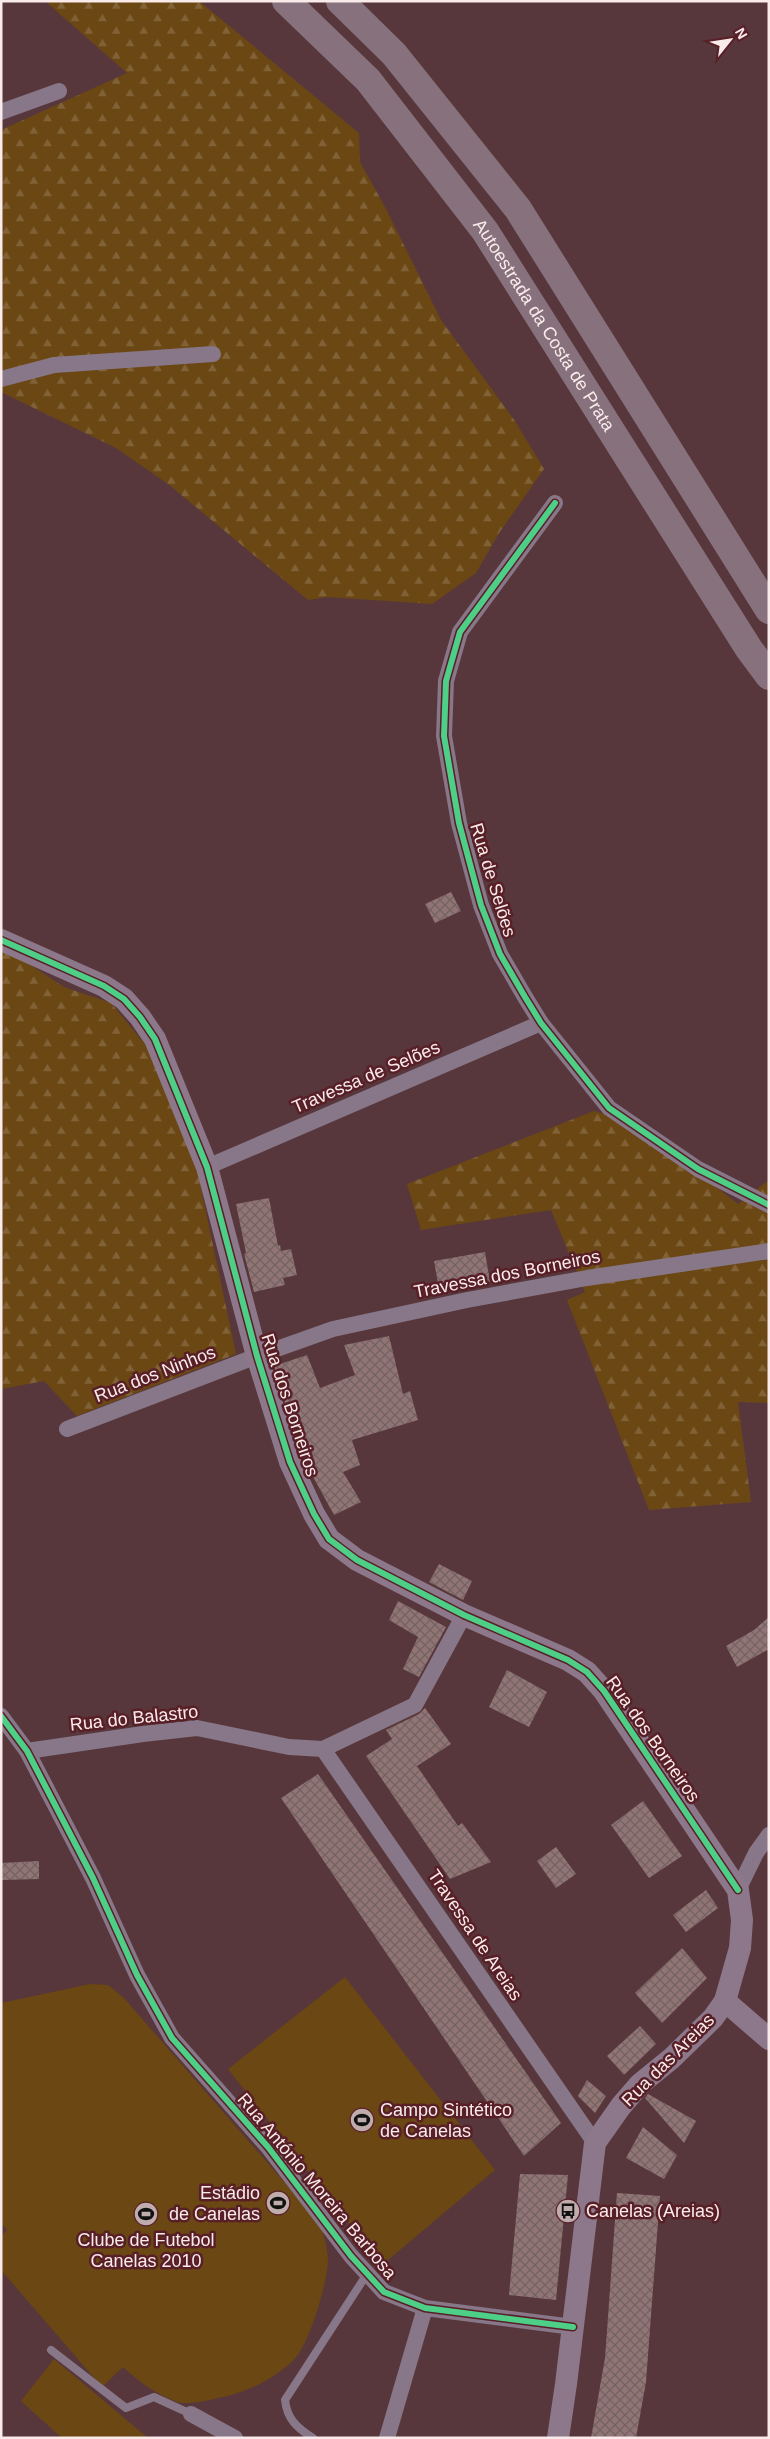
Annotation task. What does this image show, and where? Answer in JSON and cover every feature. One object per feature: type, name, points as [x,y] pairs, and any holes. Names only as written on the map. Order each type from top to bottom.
[{"type":"highway","name":"Autoestrada da Costa de Prata","points":[[286,1],[368,80],[485,231],[749,649],[769,676]]},
{"type":"highway","points":[[340,1],[394,54],[518,209],[769,610]]},
{"type":"street","points":[[1,112],[59,91]]},
{"type":"street","points":[[1,379],[54,365],[212,354]]},
{"type":"street","name":"Rua de Selões","points":[[555,503],[460,632],[446,681],[444,736],[459,823],[481,905],[500,954],[541,1023],[609,1108],[698,1169],[769,1205]]},
{"type":"street","name":"Rua dos Borneiros","points":[[1,940],[104,986],[124,999],[140,1017],[155,1039],[207,1167],[257,1356],[290,1462],[314,1514],[330,1539],[357,1560],[464,1615],[568,1660],[587,1672],[604,1691],[738,1890]]},
{"type":"street","name":"Travessa de Selões","points":[[207,1167],[541,1023]]},
{"type":"street","name":"Travessa dos Borneiros","points":[[257,1356],[333,1329],[467,1300],[587,1278],[769,1252]]},
{"type":"street","name":"Rua dos Ninhos","points":[[67,1430],[257,1356]]},
{"type":"street","name":"Rua do Balastro","points":[[26,1751],[197,1728],[289,1747],[323,1749],[415,1705],[464,1615]]},
{"type":"street","points":[[1,1716],[26,1751]]},
{"type":"street","name":"Travessa de Areias","points":[[323,1749],[595,2143]]},
{"type":"street","name":"Rua António Moreira Barbosa","points":[[26,1751],[93,1878],[137,1975],[172,2038],[268,2148],[351,2256],[384,2292],[425,2308],[573,2327]]},
{"type":"street","points":[[738,1890],[756,1853],[769,1835]]},
{"type":"street","name":"Rua das Areias","points":[[595,2143],[634,2092],[706,2025],[725,2001],[740,1948],[742,1920],[738,1890]]},
{"type":"street","points":[[725,2001],[769,2039]]},
{"type":"street","points":[[558,2438],[595,2143]]},
{"type":"street","points":[[387,2438],[425,2308]]},
{"type":"street","points":[[191,2414],[235,2438]]},
{"type":"lane","points":[[313,2438],[300,2430],[287,2414],[285,2400],[367,2274]]},
{"type":"lane","points":[[51,2350],[126,2408],[154,2397],[191,2414]]},
{"type":"green space","points":[[45,1],[199,1],[359,133],[360,162],[385,207],[441,320],[515,421],[544,469],[499,533],[476,573],[432,604],[327,597],[308,600],[168,484],[116,448],[1,392],[1,130],[127,73]]},
{"type":"green space","points":[[1,951],[26,962],[64,987],[111,1003],[148,1048],[189,1132],[236,1354],[77,1416],[44,1381],[1,1389]]},
{"type":"green space","points":[[594,1111],[634,1123],[738,1204],[769,1180],[769,1403],[738,1402],[751,1502],[649,1510],[567,1300],[585,1292],[551,1210],[421,1230],[407,1184]]},
{"type":"green space","name":"Campo Sintético de Canelas","points":[[345,1977],[495,2170],[382,2265],[228,2069]]},
{"type":"green space","name":"Clube de Futebol Canelas 2010","points":[[90,1984],[108,1985],[124,1998],[319,2222],[324,2236],[328,2259],[325,2281],[318,2309],[302,2348],[289,2364],[271,2378],[229,2396],[191,2403],[177,2402],[142,2383],[123,2367],[102,2387],[1,2270],[1,2236],[7,2230],[1,2223],[1,2003]]},
{"type":"green space","points":[[54,2359],[148,2438],[62,2438],[21,2401]]},
{"type":"building","points":[[451,892],[461,911],[435,923],[425,904]]},
{"type":"building","points":[[269,1198],[278,1246],[280,1245],[281,1251],[291,1249],[297,1275],[283,1278],[285,1285],[254,1292],[244,1254],[246,1253],[236,1204]]},
{"type":"building","points":[[485,1252],[490,1282],[439,1289],[434,1261]]},
{"type":"building","points":[[389,1336],[403,1394],[410,1391],[418,1420],[352,1440],[360,1465],[343,1472],[361,1502],[334,1515],[305,1462],[308,1460],[290,1419],[274,1366],[307,1355],[320,1388],[355,1375],[344,1345]]},
{"type":"building","points":[[439,1564],[472,1581],[463,1600],[429,1582]]},
{"type":"building","points":[[398,1601],[446,1627],[419,1677],[403,1669],[418,1637],[389,1620]]},
{"type":"building","points":[[769,1617],[769,1649],[737,1667],[726,1646],[754,1630]]},
{"type":"building","points":[[507,1670],[547,1692],[529,1727],[489,1707]]},
{"type":"building","points":[[425,1708],[451,1744],[417,1766],[458,1826],[462,1823],[491,1862],[450,1879],[366,1756],[392,1739],[386,1730],[419,1714]]},
{"type":"building","points":[[318,1774],[561,2123],[524,2156],[281,1798]]},
{"type":"building","points":[[643,1801],[682,1856],[649,1878],[611,1825]]},
{"type":"building","points":[[556,1847],[576,1874],[556,1888],[537,1861]]},
{"type":"building","points":[[39,1861],[39,1879],[1,1880],[1,1863]]},
{"type":"building","points":[[706,1890],[718,1908],[686,1932],[673,1915]]},
{"type":"building","points":[[682,1948],[707,1978],[662,2023],[635,1993]]},
{"type":"building","points":[[640,2026],[656,2044],[624,2075],[607,2056]]},
{"type":"building","points":[[587,2080],[606,2096],[595,2113],[578,2096]]},
{"type":"building","points":[[648,2094],[696,2121],[684,2143],[645,2098]]},
{"type":"building","points":[[643,2127],[677,2155],[664,2179],[626,2158]]},
{"type":"building","points":[[520,2174],[568,2175],[556,2300],[509,2295]]},
{"type":"building","points":[[617,2193],[660,2196],[646,2382],[636,2438],[591,2438],[605,2358]]},
{"type":"cycle path","points":[[555,503],[460,632],[446,681],[444,736],[459,823],[481,905],[500,954],[541,1023],[609,1108],[698,1169],[769,1205]]},
{"type":"cycle path","points":[[1,940],[104,986],[124,999],[140,1017],[155,1039],[207,1167],[257,1356],[290,1462],[314,1514],[329,1539],[357,1560],[464,1615],[568,1660],[587,1672],[604,1691],[738,1890]]},
{"type":"cycle path","points":[[1,1716],[27,1751],[93,1878],[137,1975],[172,2038],[268,2147],[351,2256],[384,2292],[425,2308],[573,2327]]},
{"type":"place","name":"Campo Sintético de Canelas","points":[[362,2120]]},
{"type":"place","name":"Estádio de Canelas","points":[[278,2203]]},
{"type":"place","name":"Canelas (Areias)","points":[[568,2211]]},
{"type":"place","name":"Clube de Futebol Canelas 2010","points":[[146,2214]]}]
